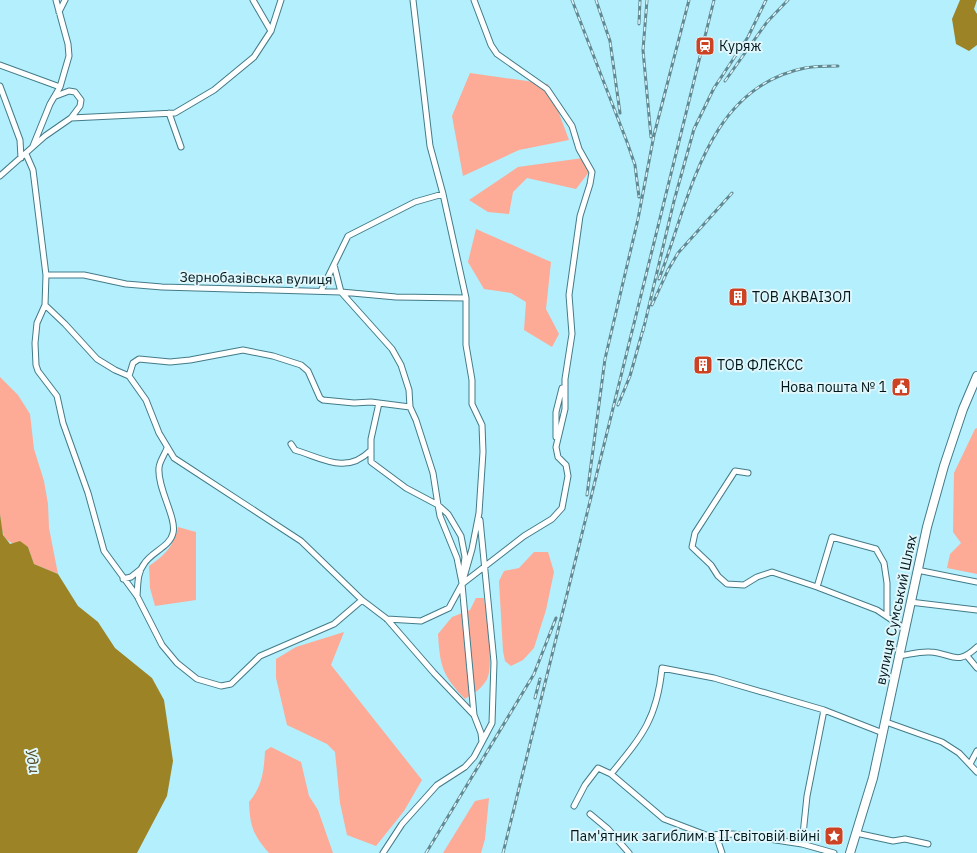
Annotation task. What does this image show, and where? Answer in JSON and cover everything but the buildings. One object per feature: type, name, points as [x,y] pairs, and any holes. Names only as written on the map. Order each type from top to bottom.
[{"type":"main road","name":"вулиця Сумський Шлях","points":[[850,853],[873,778],[917,570],[944,466],[963,409],[977,376]]},
{"type":"street","points":[[33,146],[50,104],[60,87],[69,56],[68,44],[56,0]]},
{"type":"street","points":[[59,12],[65,0]]},
{"type":"street","points":[[253,0],[271,31]]},
{"type":"street","points":[[71,118],[175,113],[214,90],[254,58],[271,31],[281,0]]},
{"type":"street","points":[[387,619],[421,621],[437,615],[449,608],[462,584],[472,549],[479,513],[483,452],[482,425],[472,404],[472,380],[466,345],[466,298],[443,194],[430,146],[413,0]]},
{"type":"street","points":[[462,584],[485,568],[524,536],[552,519],[562,508],[568,476],[566,465],[558,457],[556,447],[565,409],[564,380],[572,334],[568,295],[580,216],[590,184],[592,172],[579,149],[572,126],[546,89],[497,54],[491,45],[474,0]]},
{"type":"street","points":[[0,65],[60,87]]},
{"type":"street","points":[[0,86],[20,140],[21,158]]},
{"type":"street","points":[[0,176],[26,154],[33,146],[71,118],[80,106],[80,96],[75,92],[69,91],[56,96]]},
{"type":"street","points":[[170,113],[181,147]]},
{"type":"street","points":[[26,154],[33,170],[46,275],[45,305],[37,323],[35,343],[36,365],[38,371],[57,396],[63,423],[88,493],[104,552],[137,596],[162,644],[178,663],[197,679],[221,686],[231,684],[260,656],[334,624],[362,600]]},
{"type":"street","points":[[321,291],[348,236],[415,202],[443,194]]},
{"type":"street","points":[[334,265],[340,292],[392,349],[401,365],[409,390],[410,407],[416,420],[433,473],[440,516],[457,558],[462,584],[474,715],[481,733],[482,742]]},
{"type":"street","name":"Зернобазівська вулиця","points":[[46,275],[84,275],[126,284],[162,287],[321,291],[396,297],[466,298]]},
{"type":"street","points":[[45,305],[65,324],[97,359],[115,370],[129,376],[146,400],[167,448],[174,458],[183,466],[301,541],[362,600],[387,619],[434,673],[474,715]]},
{"type":"street","points":[[129,376],[133,363],[139,360],[170,362],[243,350],[273,356],[301,365],[308,371],[320,398],[323,400],[354,403],[379,403],[410,407]]},
{"type":"street","points":[[379,403],[371,439],[371,462],[374,466],[406,488],[438,505],[448,514],[462,536],[465,556],[462,584]]},
{"type":"street","points":[[291,444],[296,450],[341,464],[359,459],[370,451]]},
{"type":"street","points":[[123,579],[131,578],[141,569],[148,558],[170,540],[173,534],[173,527],[162,489],[159,468],[167,448]]},
{"type":"street","points":[[748,473],[734,471],[695,534],[692,547],[711,565],[718,576],[727,584],[744,585],[757,577],[772,572],[817,587],[876,610],[904,628]]},
{"type":"street","points":[[383,853],[402,824],[437,785],[465,767],[474,757],[492,723],[494,670],[479,513]]},
{"type":"street","points":[[817,587],[832,537],[876,549],[884,563],[887,583],[887,616]]},
{"type":"street","points":[[137,596],[141,569]]},
{"type":"street","points":[[917,570],[977,582]]},
{"type":"street","points":[[910,602],[977,610]]},
{"type":"street","points":[[898,656],[930,652],[954,658],[967,656],[977,647]]},
{"type":"street","points":[[967,656],[977,668]]},
{"type":"street","points":[[611,774],[634,745],[651,718],[656,705],[662,668],[714,678],[824,710],[883,733]]},
{"type":"street","points":[[802,844],[807,796],[824,710]]},
{"type":"street","points":[[886,722],[942,742],[959,753],[977,772]]},
{"type":"street","points":[[970,764],[977,751]]},
{"type":"street","points":[[574,806],[585,785],[598,768],[611,774],[664,819],[706,835],[732,834],[802,844],[834,853]]},
{"type":"street","points":[[590,814],[608,829],[629,853]]},
{"type":"street","points":[[856,834],[888,840],[905,839],[928,844]]},
{"type":"street","points":[[716,835],[722,853]]},
{"type":"shaded area","points":[[470,73],[548,84],[569,140],[519,150],[463,176],[452,116]]},
{"type":"shaded area","points":[[583,158],[589,172],[576,189],[527,178],[513,192],[509,214],[488,212],[469,200],[518,167]]},
{"type":"shaded area","points":[[476,229],[551,262],[546,309],[559,334],[552,347],[524,330],[526,302],[511,293],[484,289],[468,262]]},
{"type":"shaded area","points":[[0,377],[18,395],[30,414],[34,449],[44,481],[48,504],[49,528],[58,574],[34,564],[28,547],[9,541],[3,534],[0,514]]},
{"type":"shaded area","points":[[977,428],[977,574],[947,568],[950,554],[961,543],[953,532],[954,473],[975,429]]},
{"type":"shaded area","points":[[178,527],[196,532],[196,600],[155,606],[150,588],[149,566],[168,550],[174,540]]},
{"type":"shaded area","points":[[534,552],[548,552],[554,572],[546,610],[534,648],[523,660],[511,666],[505,661],[503,651],[499,581],[504,571],[519,568]]},
{"type":"shaded area","points":[[476,598],[484,598],[490,665],[489,674],[484,684],[465,699],[451,683],[444,670],[441,662],[438,634],[452,617],[470,610]]},
{"type":"shaded area","points":[[344,632],[331,665],[422,780],[404,811],[376,846],[347,835],[340,803],[335,752],[327,744],[287,725],[276,678],[276,659],[296,647]]},
{"type":"shaded area","points":[[271,747],[301,762],[309,796],[318,810],[333,853],[269,853],[259,841],[253,830],[250,818],[249,802],[260,785],[265,751]]},
{"type":"shaded area","points":[[489,798],[485,839],[481,853],[443,853],[475,801]]},
{"type":"water","points":[[960,0],[977,0],[974,9],[977,14],[977,45],[969,51],[956,44],[952,19]]},
{"type":"water","name":"Уди","points":[[0,514],[3,535],[10,544],[20,541],[28,547],[34,564],[58,574],[78,606],[98,622],[115,648],[152,678],[164,700],[173,761],[167,796],[137,853],[0,853]]},
{"type":"railway","points":[[572,0],[635,165],[639,197]]},
{"type":"railway","points":[[596,0],[610,41],[620,113]]},
{"type":"railway","points":[[639,24],[640,0]]},
{"type":"railway","points":[[647,0],[643,50],[651,137]]},
{"type":"railway","points":[[587,495],[605,359],[638,219],[654,135],[689,0]]},
{"type":"railway","points":[[503,853],[714,0]]},
{"type":"railway","points":[[643,331],[674,201],[694,129],[714,88],[748,37],[766,0]]},
{"type":"railway","points":[[725,81],[767,22],[788,0]]},
{"type":"railway","points":[[659,279],[692,183],[706,151],[723,123],[744,98],[771,80],[805,68],[817,66],[838,66]]},
{"type":"railway","points":[[652,305],[668,270],[678,253],[732,193]]},
{"type":"railway","points":[[618,405],[630,376],[644,326]]},
{"type":"railway","points":[[426,853],[534,674],[556,618]]},
{"type":"railway","points":[[535,698],[540,679]]},
{"type":"place","name":"Куряж","points":[[705,46]]},
{"type":"place","name":"ТОВ АКВАІЗОЛ","points":[[738,297]]},
{"type":"place","name":"ТОВ ФЛЄКСС","points":[[703,365]]},
{"type":"place","name":"Нова пошта № 1","points":[[901,387]]},
{"type":"place","name":"Пам'ятник загиблим в II світовій війні","points":[[834,836]]}]
